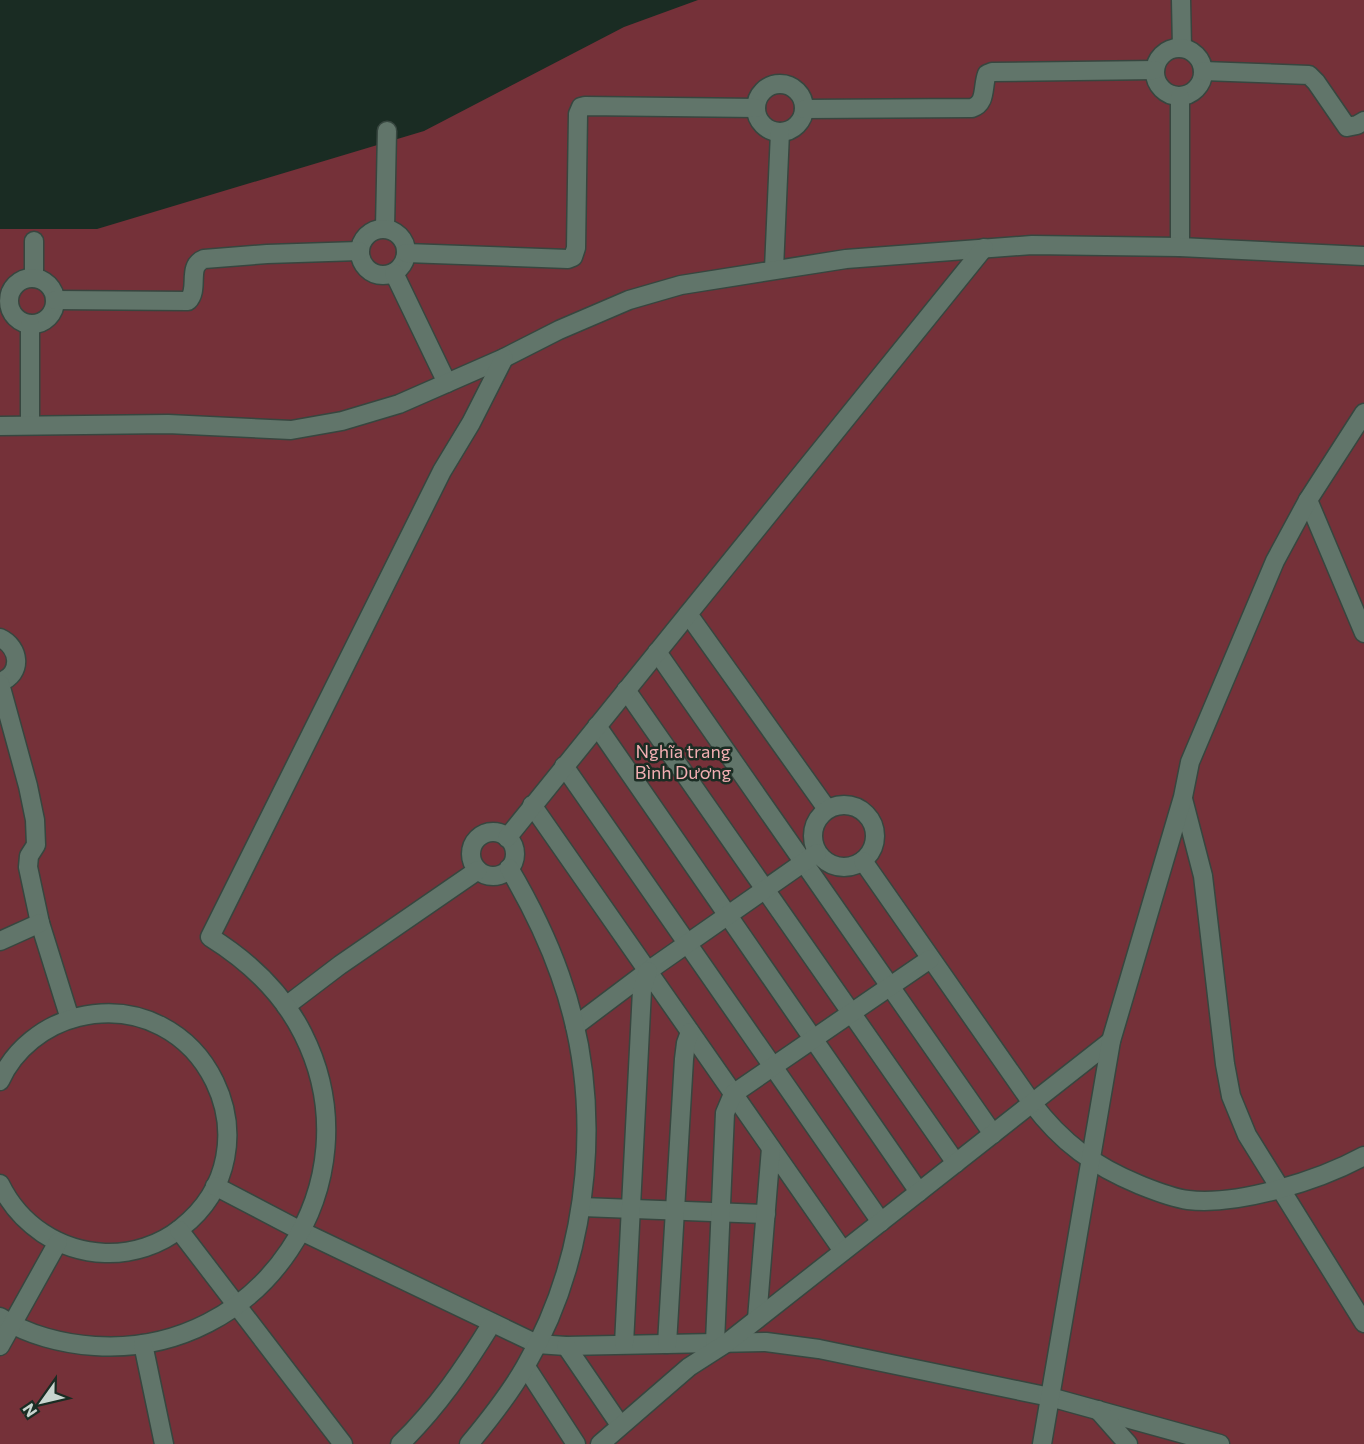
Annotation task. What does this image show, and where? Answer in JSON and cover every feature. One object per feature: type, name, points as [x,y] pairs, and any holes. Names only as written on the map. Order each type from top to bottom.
[{"type":"lane","points":[[1181,0],[1182,48]]},
{"type":"lane","points":[[1182,48],[1199,58],[1203,71],[1198,87],[1193,92],[1180,97],[1164,92],[1155,79],[1155,70],[1160,57],[1165,52],[1182,48]]},
{"type":"lane","points":[[804,109],[972,108],[982,101],[984,81],[987,74],[992,72],[1155,70]]},
{"type":"lane","points":[[1203,71],[1309,75],[1347,127],[1364,121]]},
{"type":"lane","points":[[781,84],[800,94],[804,109],[799,123],[787,131],[780,132],[772,131],[761,122],[756,108],[761,94],[773,85],[781,84]]},
{"type":"lane","points":[[1180,97],[1180,247]]},
{"type":"lane","points":[[406,253],[568,259],[573,257],[576,248],[578,114],[581,107],[756,108]]},
{"type":"lane","points":[[385,228],[387,131]]},
{"type":"lane","points":[[774,269],[780,132]]},
{"type":"lane","points":[[385,228],[402,239],[406,253],[399,269],[382,276],[368,270],[360,258],[359,251],[364,237],[370,232],[385,228]]},
{"type":"lane","points":[[34,241],[34,278]]},
{"type":"lane","points":[[0,426],[168,424],[291,430],[342,421],[399,404],[629,300],[681,285],[846,259],[1032,245],[1180,247],[1364,256]]},
{"type":"lane","points":[[507,838],[984,248]]},
{"type":"lane","points":[[55,300],[188,301],[192,296],[194,267],[196,263],[204,259],[359,251]]},
{"type":"lane","points":[[393,273],[447,383]]},
{"type":"lane","points":[[34,278],[51,288],[55,300],[48,318],[30,324],[14,314],[5,298],[16,285],[34,278]]},
{"type":"lane","points":[[30,324],[30,425]]},
{"type":"lane","points":[[6,1321],[60,1341],[83,1345],[107,1347],[143,1344],[177,1336],[200,1327],[238,1306],[275,1270],[301,1231],[311,1210],[320,1178],[325,1145],[326,1123],[322,1089],[313,1056],[286,1006],[266,980],[250,965],[210,937],[442,471],[471,423],[504,358]]},
{"type":"lane","points":[[1042,1444],[1111,1041],[1183,797],[1190,762],[1275,561],[1308,500],[1364,413]]},
{"type":"lane","points":[[1308,500],[1364,633]]},
{"type":"lane","points":[[688,614],[827,809]]},
{"type":"lane","points":[[0,638],[12,646],[17,658],[14,672],[0,683],[35,820],[36,845],[29,856],[28,867],[40,923],[70,1019]]},
{"type":"lane","points":[[657,652],[810,858],[890,986],[993,1134]]},
{"type":"lane","points":[[626,690],[956,1163]]},
{"type":"lane","points":[[597,726],[919,1192]]},
{"type":"lane","points":[[564,766],[881,1222]]},
{"type":"lane","points":[[1183,797],[1203,876],[1225,1064],[1231,1096],[1247,1135],[1364,1323]]},
{"type":"lane","points":[[532,805],[843,1251]]},
{"type":"lane","points":[[574,1026],[687,943],[810,858],[839,868],[848,868],[863,861],[874,846],[874,827],[870,819],[855,807],[836,806],[827,809],[815,822],[810,858]]},
{"type":"lane","points":[[490,832],[507,838],[515,854],[514,861],[509,868],[495,876],[477,870],[471,857],[478,838],[490,832]]},
{"type":"lane","points":[[863,861],[1047,1123],[1089,1160],[1154,1191],[1187,1200],[1216,1200],[1281,1189],[1364,1156]]},
{"type":"lane","points":[[469,1444],[526,1367],[537,1344],[565,1275],[582,1207],[586,1109],[583,1075],[574,1026],[561,976],[549,945],[509,868]]},
{"type":"lane","points":[[286,1006],[375,940],[477,870]]},
{"type":"lane","points":[[0,941],[40,923]]},
{"type":"lane","points":[[722,1342],[721,1213],[725,1113],[734,1094],[930,959]]},
{"type":"lane","points":[[624,1344],[642,990],[648,971]]},
{"type":"lane","points":[[0,1184],[20,1214],[33,1226],[58,1242],[95,1252],[121,1252],[146,1247],[161,1241],[179,1230],[201,1209],[215,1186],[224,1164],[227,1147],[226,1113],[215,1080],[196,1052],[169,1030],[138,1017],[104,1013],[70,1019],[47,1030],[27,1045],[1,1074]]},
{"type":"lane","points":[[667,1344],[684,1059],[690,1032]]},
{"type":"lane","points":[[600,1444],[688,1367],[757,1319],[1111,1041]]},
{"type":"lane","points":[[757,1319],[771,1148]]},
{"type":"lane","points":[[215,1186],[301,1231],[537,1344],[566,1346],[766,1342],[819,1349],[1050,1396],[1220,1444]]},
{"type":"lane","points":[[582,1207],[766,1215]]},
{"type":"lane","points":[[179,1230],[343,1444]]},
{"type":"lane","points":[[0,1346],[6,1321],[58,1242]]},
{"type":"lane","points":[[400,1444],[460,1375],[492,1323]]},
{"type":"lane","points":[[143,1344],[164,1444]]},
{"type":"lane","points":[[566,1346],[620,1425]]},
{"type":"lane","points":[[526,1367],[576,1444]]},
{"type":"lane","points":[[1098,1410],[1128,1444]]},
{"type":"green space","name":"Nghĩa trang Bình Dương","points":[[698,0],[1364,0],[1364,1444],[0,1444],[0,229],[97,229],[424,131],[624,27]]}]
